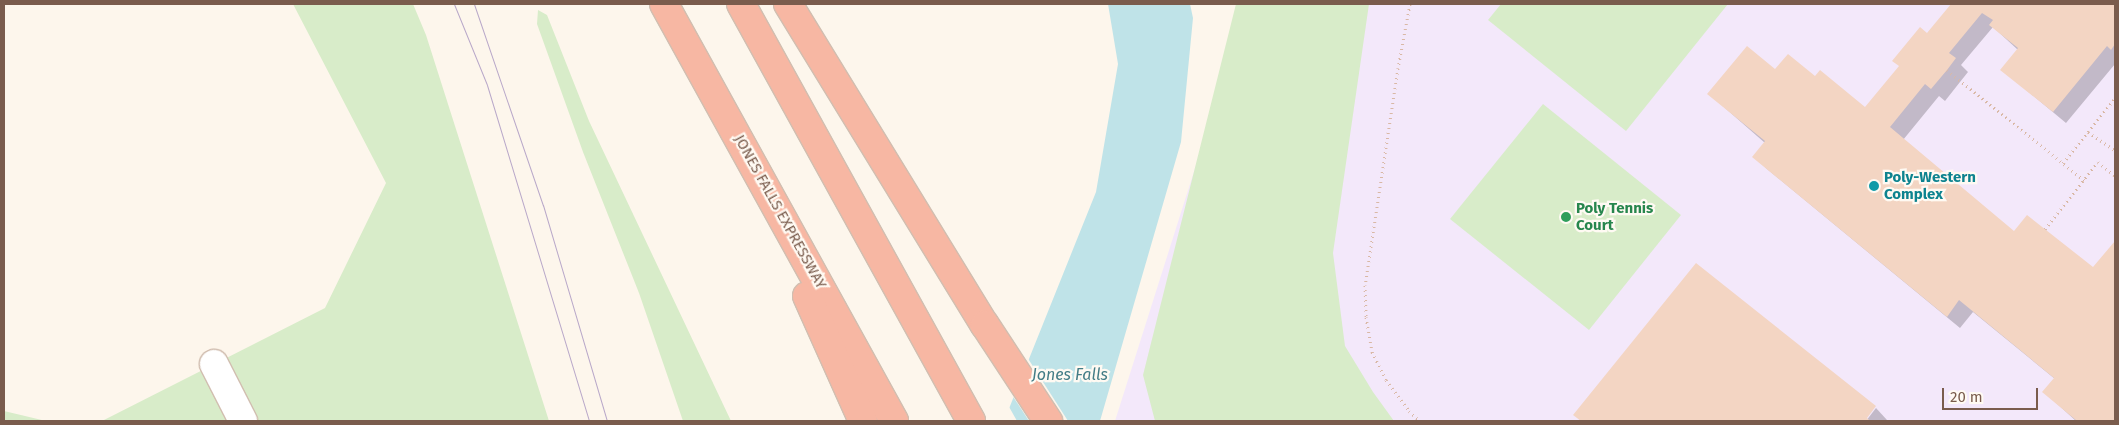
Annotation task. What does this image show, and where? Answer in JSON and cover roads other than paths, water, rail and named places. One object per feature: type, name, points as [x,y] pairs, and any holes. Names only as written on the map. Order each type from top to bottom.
[{"type":"highway","name":"JONES FALLS EXPRESSWAY","points":[[664,4],[894,421]]},
{"type":"highway","points":[[741,4],[972,421]]},
{"type":"highway","points":[[788,4],[986,325],[1048,421]]},
{"type":"highway","points":[[726,114],[863,421]]},
{"type":"lane","points":[[214,364],[243,421]]},
{"type":"water","name":"Jones Falls","points":[[1108,4],[1190,4],[1193,18],[1181,142],[1100,421],[1004,421],[1096,192],[1118,64]]},
{"type":"tram line","points":[[454,4],[487,85],[589,421]]},
{"type":"tram line","points":[[474,4],[543,205],[607,421]]},
{"type":"place","name":"Poly-Western Complex","points":[[1874,186]]},
{"type":"place","name":"Poly Tennis Court","points":[[1566,217]]}]
